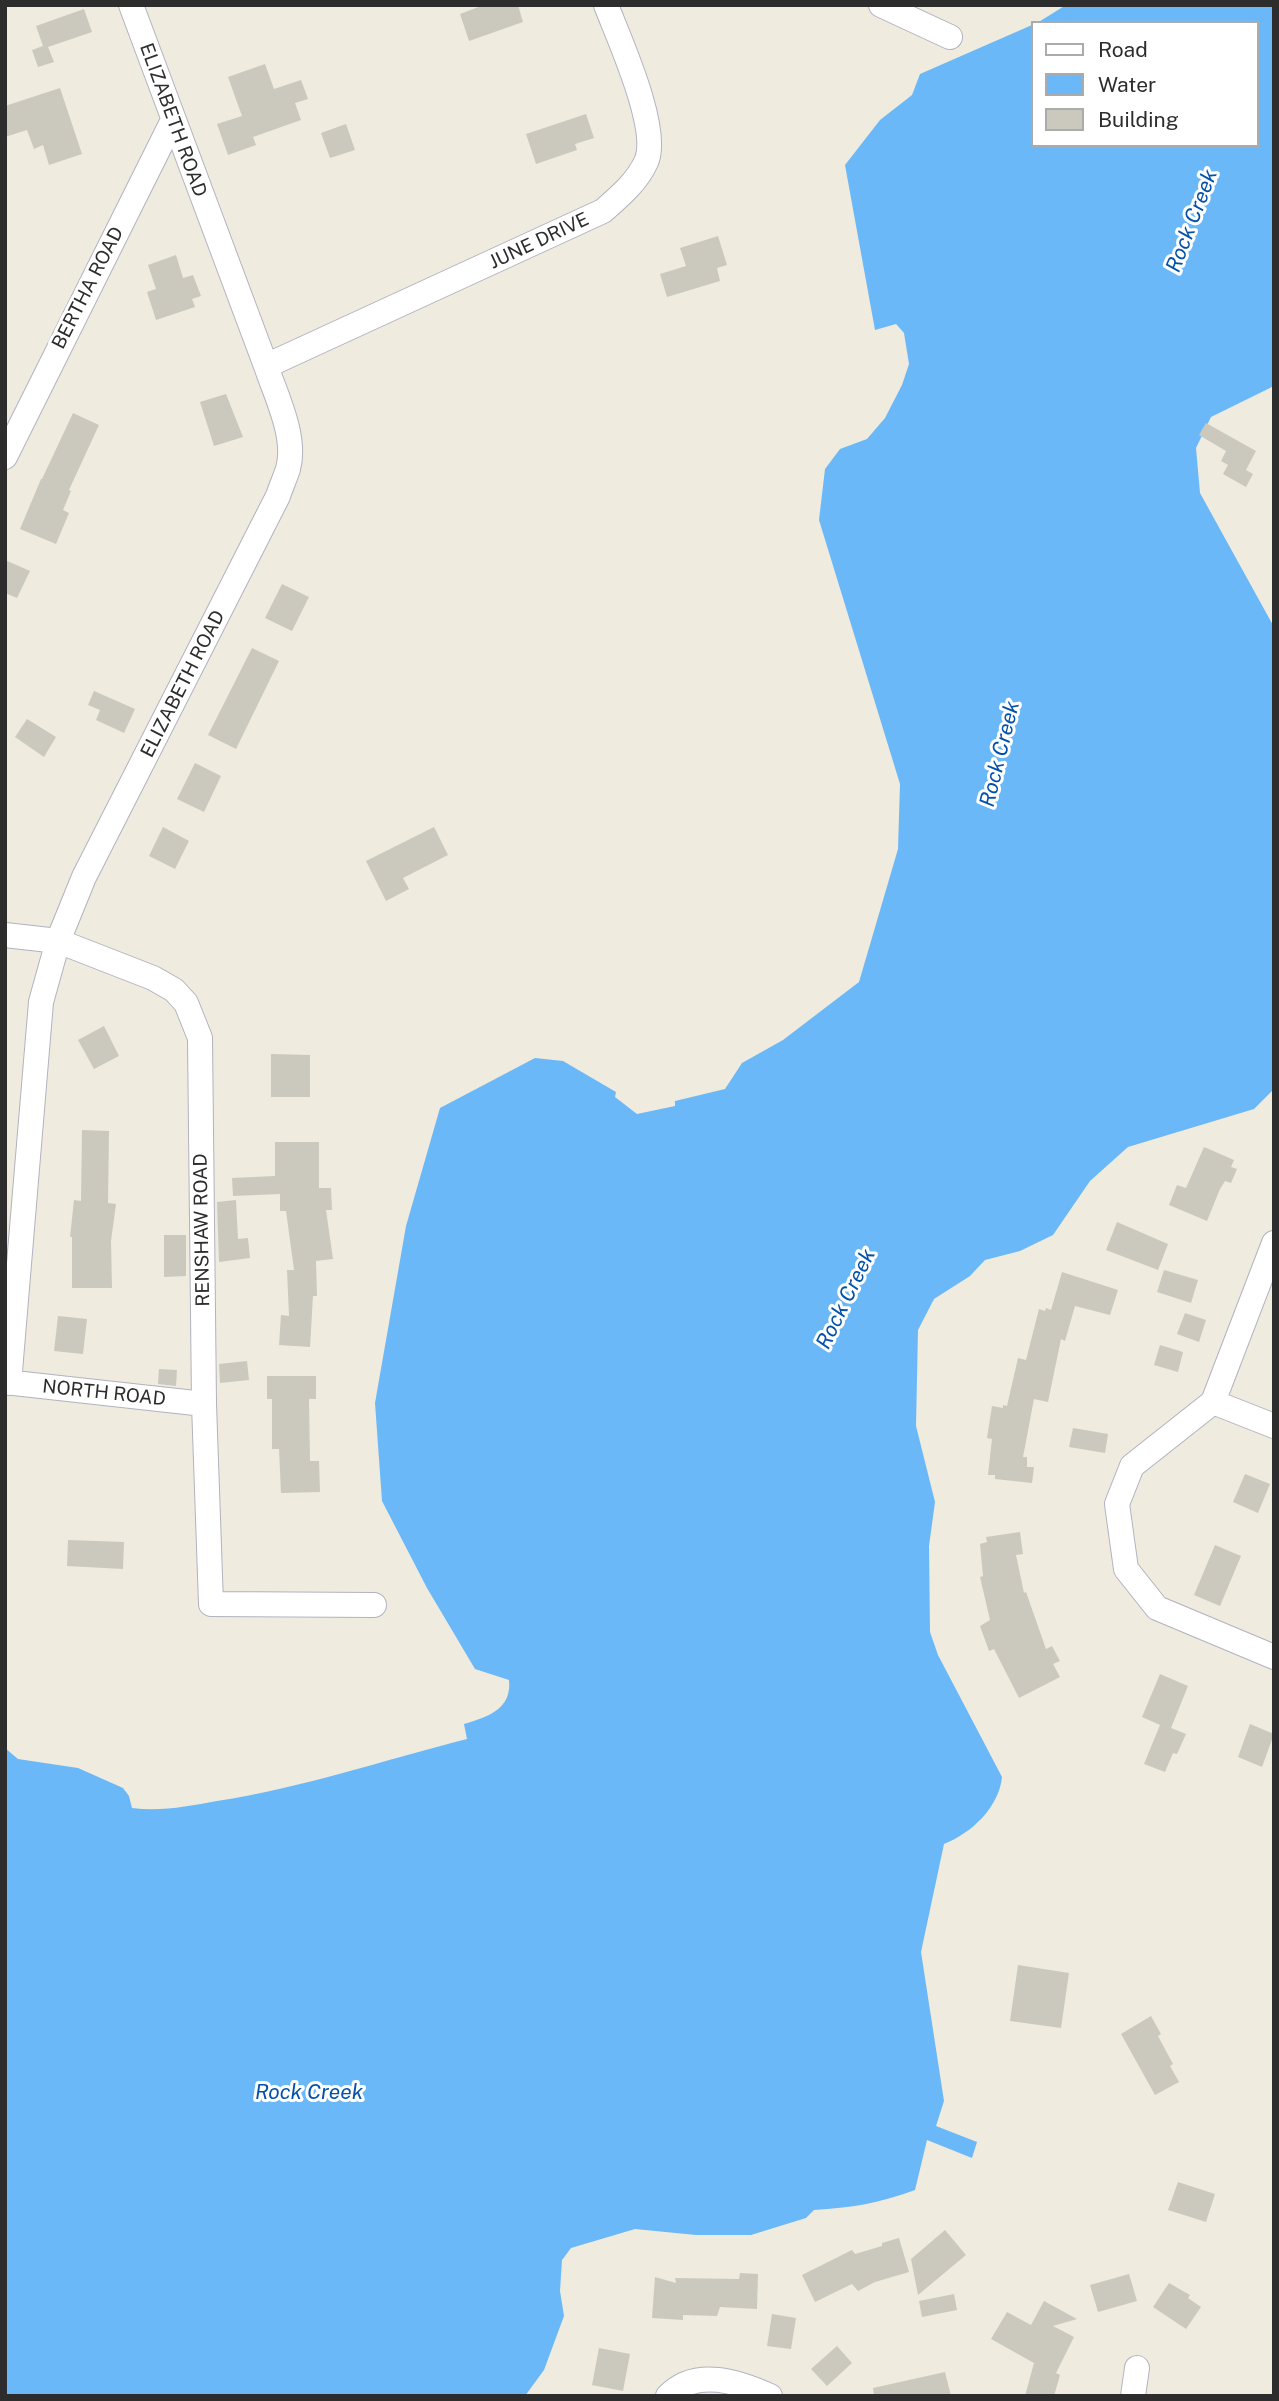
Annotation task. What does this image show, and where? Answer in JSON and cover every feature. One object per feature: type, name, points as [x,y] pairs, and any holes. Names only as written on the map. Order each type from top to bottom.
[{"type":"street","name":"ELIZABETH ROAD","points":[[7,1382],[13,1241],[41,1002],[58,941],[84,877],[266,520],[288,468],[290,448],[266,366],[131,5]]},
{"type":"street","name":"JUNE DRIVE","points":[[266,366],[603,211],[635,181],[648,160],[650,138],[646,116],[606,5]]},
{"type":"street","points":[[881,5],[950,37]]},
{"type":"street","name":"BERTHA ROAD","points":[[5,457],[173,120]]},
{"type":"street","name":"RENSHAW ROAD","points":[[5,935],[58,941],[153,978],[174,990],[186,1003],[200,1038],[204,1404],[211,1604],[374,1605]]},
{"type":"street","points":[[1274,1243],[1213,1402],[1132,1466],[1117,1504],[1126,1569],[1157,1608],[1274,1657]]},
{"type":"street","name":"NORTH ROAD","points":[[7,1382],[204,1404]]},
{"type":"street","points":[[1213,1402],[1274,1426]]},
{"type":"street","points":[[1133,2396],[1137,2368]]},
{"type":"street","points":[[668,2396],[678,2386],[703,2378],[745,2385],[770,2396]]},
{"type":"water","name":"Rock Creek","points":[[1066,5],[1274,5],[1274,386],[1211,417],[1196,448],[1200,493],[1274,627],[1274,1089],[1254,1109],[1128,1147],[1090,1181],[1053,1235],[1020,1251],[985,1260],[970,1276],[934,1299],[918,1330],[916,1426],[935,1502],[929,1546],[930,1632],[938,1655],[1002,1777],[996,1799],[982,1818],[964,1833],[944,1844],[921,1952],[944,2101],[936,2126],[977,2142],[972,2158],[927,2140],[915,2190],[877,2202],[814,2210],[806,2218],[751,2235],[696,2235],[635,2229],[571,2248],[562,2260],[560,2291],[564,2316],[544,2370],[525,2396],[5,2396],[5,1748],[18,1759],[78,1768],[123,1788],[129,1796],[132,1808],[175,1808],[280,1789],[467,1739],[464,1724],[490,1715],[507,1698],[509,1680],[475,1669],[427,1588],[382,1501],[375,1403],[406,1226],[440,1108],[535,1058],[563,1061],[616,1092],[615,1097],[637,1114],[675,1106],[675,1101],[725,1089],[742,1063],[783,1040],[859,982],[898,849],[900,784],[819,520],[825,469],[840,449],[867,439],[885,418],[902,385],[909,364],[904,333],[896,324],[875,330],[845,165],[880,120],[912,95],[920,74],[1030,26],[1030,147],[1258,147],[1258,21],[1040,21]]},
{"type":"building","points":[[484,5],[518,5],[523,22],[469,41],[460,14]]},
{"type":"building","points":[[84,9],[92,32],[48,47],[54,62],[38,67],[32,50],[43,46],[36,26]]},
{"type":"building","points":[[265,64],[274,89],[301,80],[308,99],[295,103],[301,120],[253,137],[256,145],[228,155],[217,124],[242,116],[228,77]]},
{"type":"building","points":[[60,88],[82,154],[49,165],[43,145],[34,149],[27,130],[5,137],[5,106]]},
{"type":"building","points":[[586,114],[594,138],[575,144],[577,150],[536,164],[526,134]]},
{"type":"building","points":[[346,124],[355,150],[330,158],[321,133]]},
{"type":"building","points":[[718,236],[727,265],[717,268],[720,281],[667,297],[660,274],[686,266],[680,248]]},
{"type":"building","points":[[176,255],[183,278],[193,275],[201,296],[192,299],[195,307],[156,320],[147,292],[156,289],[148,265]]},
{"type":"building","points":[[226,394],[243,437],[214,446],[200,402]]},
{"type":"building","points":[[73,413],[99,425],[69,490],[71,491],[63,510],[69,513],[56,544],[20,529]]},
{"type":"building","points":[[1206,423],[1256,451],[1246,470],[1253,474],[1246,487],[1223,474],[1228,465],[1221,461],[1226,451],[1199,435]]},
{"type":"building","points":[[5,560],[30,571],[17,598],[5,593]]},
{"type":"building","points":[[282,584],[309,597],[292,631],[265,618]]},
{"type":"building","points":[[252,648],[279,661],[236,749],[208,735]]},
{"type":"building","points":[[94,691],[135,709],[124,733],[96,720],[100,710],[88,705]]},
{"type":"building","points":[[27,719],[56,737],[44,757],[15,737]]},
{"type":"building","points":[[195,763],[221,776],[204,812],[177,799]]},
{"type":"building","points":[[163,827],[189,841],[175,869],[149,856]]},
{"type":"building","points":[[434,827],[448,855],[403,878],[409,889],[386,901],[366,861]]},
{"type":"building","points":[[104,1026],[119,1056],[94,1069],[78,1040]]},
{"type":"building","points":[[271,1054],[310,1055],[310,1097],[271,1097]]},
{"type":"building","points":[[82,1130],[109,1131],[108,1203],[116,1204],[111,1241],[112,1288],[72,1288],[70,1237],[74,1200],[81,1201]]},
{"type":"building","points":[[275,1142],[319,1142],[319,1188],[331,1188],[332,1210],[326,1210],[333,1259],[316,1261],[317,1296],[313,1296],[310,1347],[279,1345],[281,1315],[289,1316],[287,1270],[294,1270],[286,1211],[280,1211],[280,1194],[233,1196],[232,1178],[275,1176]]},
{"type":"building","points":[[1204,1147],[1234,1160],[1231,1167],[1237,1169],[1231,1183],[1225,1181],[1220,1189],[1207,1221],[1169,1205],[1177,1185],[1186,1188]]},
{"type":"building","points":[[236,1200],[238,1239],[248,1238],[250,1258],[219,1262],[217,1202]]},
{"type":"building","points":[[1117,1222],[1168,1244],[1158,1270],[1106,1250]]},
{"type":"building","points":[[164,1235],[186,1235],[186,1276],[164,1277]]},
{"type":"building","points":[[1164,1270],[1198,1280],[1191,1303],[1157,1292]]},
{"type":"building","points":[[1062,1272],[1118,1290],[1110,1315],[1075,1306],[1065,1341],[1061,1339],[1048,1402],[1034,1399],[1023,1457],[1027,1457],[1027,1467],[1034,1467],[1032,1483],[995,1479],[995,1475],[988,1475],[992,1439],[987,1438],[992,1406],[1007,1406],[1018,1358],[1026,1360],[1039,1309],[1051,1310]]},
{"type":"building","points":[[1185,1313],[1206,1320],[1199,1342],[1177,1334]]},
{"type":"building","points":[[58,1316],[87,1319],[83,1354],[54,1351]]},
{"type":"building","points":[[1160,1345],[1183,1352],[1178,1372],[1154,1365]]},
{"type":"building","points":[[247,1361],[249,1380],[220,1383],[219,1364]]},
{"type":"building","points":[[159,1369],[177,1370],[176,1386],[158,1384]]},
{"type":"building","points":[[267,1376],[316,1376],[316,1399],[309,1399],[310,1461],[319,1461],[320,1492],[281,1493],[279,1449],[272,1449],[272,1399],[267,1399]]},
{"type":"building","points":[[1073,1428],[1108,1434],[1105,1453],[1069,1447]]},
{"type":"building","points":[[1245,1474],[1270,1484],[1258,1513],[1233,1502]]},
{"type":"building","points":[[1020,1532],[1023,1554],[1016,1555],[1024,1593],[1026,1592],[1046,1649],[1052,1646],[1060,1661],[1053,1664],[1060,1677],[1019,1698],[994,1649],[989,1651],[980,1626],[990,1620],[980,1577],[983,1576],[980,1544],[987,1542],[986,1537]]},
{"type":"building","points":[[68,1540],[124,1542],[123,1569],[67,1566]]},
{"type":"building","points":[[1215,1545],[1241,1556],[1220,1606],[1194,1595]]},
{"type":"building","points":[[1160,1674],[1188,1686],[1171,1728],[1186,1734],[1177,1754],[1173,1753],[1165,1772],[1144,1764],[1160,1725],[1142,1717]]},
{"type":"building","points":[[1250,1724],[1274,1734],[1262,1767],[1238,1757]]},
{"type":"building","points":[[1018,1965],[1069,1973],[1061,2028],[1010,2021]]},
{"type":"building","points":[[1151,2016],[1161,2034],[1158,2036],[1179,2082],[1155,2095],[1121,2034]]},
{"type":"building","points":[[1178,2182],[1215,2194],[1206,2222],[1168,2210]]},
{"type":"building","points":[[945,2230],[966,2255],[918,2295],[911,2259]]},
{"type":"building","points":[[899,2238],[909,2272],[875,2282],[858,2291],[852,2284],[815,2302],[802,2275],[852,2250],[855,2254]]},
{"type":"building","points":[[740,2273],[758,2274],[757,2309],[720,2307],[717,2316],[683,2315],[683,2320],[652,2318],[655,2277],[676,2283],[675,2278],[739,2279]]},
{"type":"building","points":[[1129,2274],[1137,2301],[1098,2312],[1090,2285]]},
{"type":"building","points":[[1169,2283],[1190,2295],[1188,2298],[1201,2307],[1186,2329],[1153,2307]]},
{"type":"building","points":[[954,2294],[957,2310],[922,2317],[919,2301]]},
{"type":"building","points":[[1044,2301],[1077,2319],[1053,2326],[1074,2337],[1056,2373],[1060,2375],[1054,2396],[1025,2396],[1034,2363],[991,2339],[1007,2312],[1031,2325]]},
{"type":"building","points":[[772,2314],[796,2318],[791,2349],[767,2346]]},
{"type":"building","points":[[837,2346],[852,2363],[827,2386],[811,2369]]},
{"type":"building","points":[[599,2348],[630,2354],[623,2391],[592,2385]]},
{"type":"building","points":[[945,2372],[951,2396],[874,2396],[873,2388]]}]
